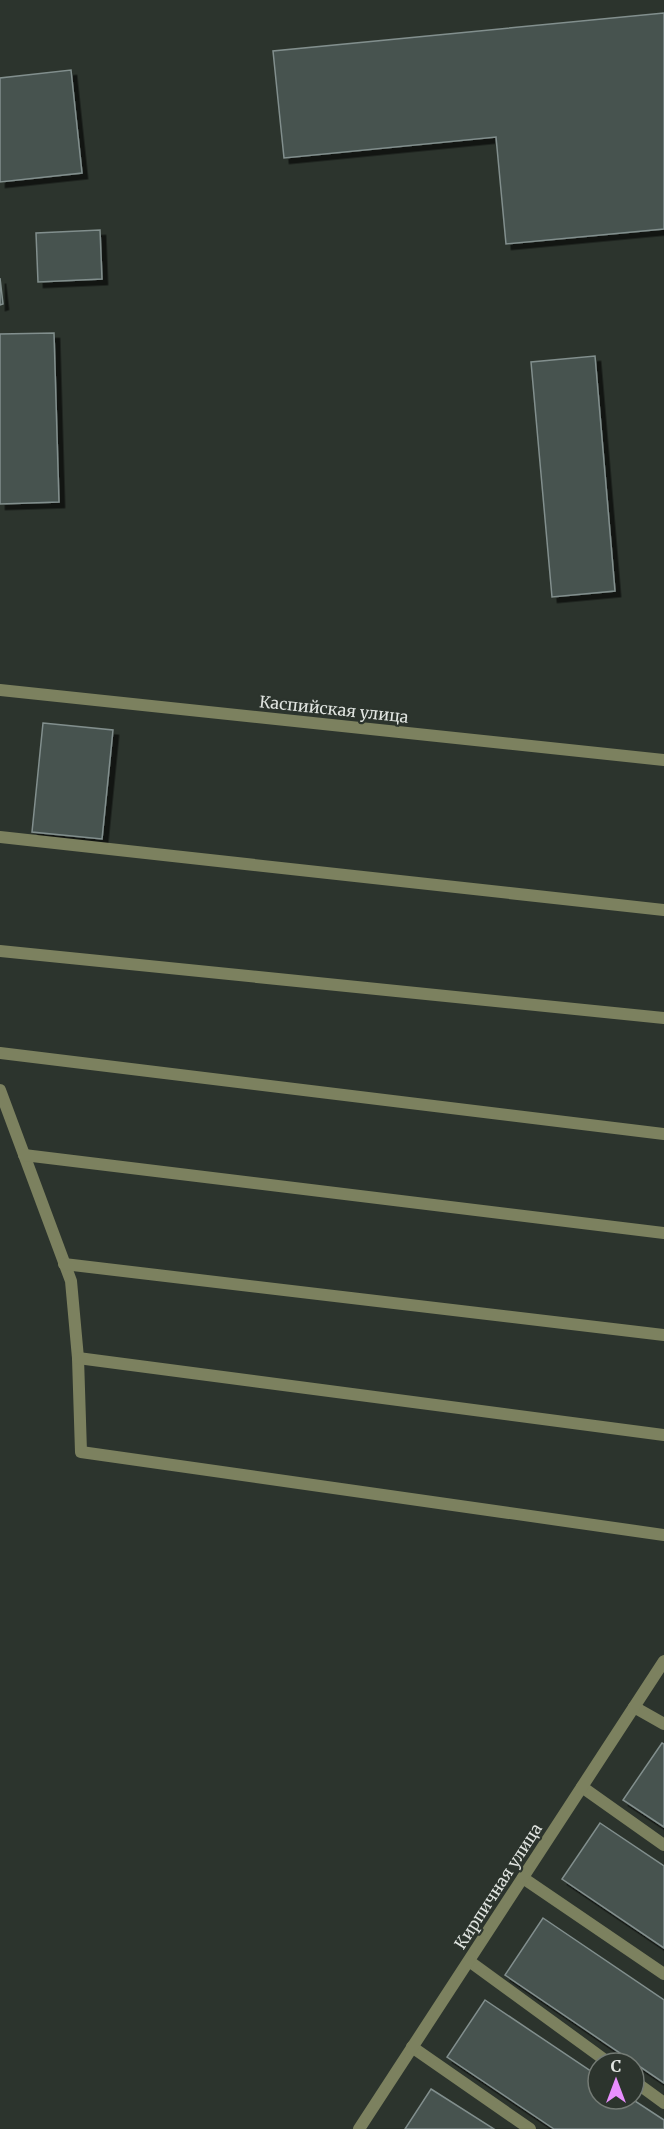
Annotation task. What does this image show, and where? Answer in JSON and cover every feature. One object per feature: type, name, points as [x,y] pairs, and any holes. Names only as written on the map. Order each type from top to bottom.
[{"type":"street","name":"Каспийская улица","points":[[0,690],[664,760]]},
{"type":"street","points":[[0,837],[664,910]]},
{"type":"street","points":[[0,951],[664,1018]]},
{"type":"street","points":[[0,1053],[664,1134]]},
{"type":"street","points":[[0,1090],[71,1281],[78,1358],[81,1452],[664,1534]]},
{"type":"street","points":[[24,1155],[664,1233]]},
{"type":"street","points":[[64,1264],[664,1335]]},
{"type":"street","points":[[78,1358],[664,1435]]},
{"type":"street","name":"Кирпичная улица","points":[[359,2129],[664,1661]]},
{"type":"street","points":[[634,1707],[664,1724]]},
{"type":"street","points":[[582,1787],[664,1845]]},
{"type":"street","points":[[523,1878],[664,1974]]},
{"type":"street","points":[[469,1961],[593,2051]]},
{"type":"street","points":[[412,2047],[530,2129]]},
{"type":"street","points":[[646,2090],[664,2103]]},
{"type":"building","points":[[664,13],[664,229],[506,244],[496,137],[284,158],[273,51]]},
{"type":"building","points":[[71,70],[82,173],[0,182],[0,78]]},
{"type":"building","points":[[100,230],[102,279],[38,282],[36,233]]},
{"type":"building","points":[[0,278],[3,304],[0,305]]},
{"type":"building","points":[[54,333],[59,502],[0,504],[0,334]]},
{"type":"building","points":[[595,356],[615,591],[552,597],[531,362]]},
{"type":"building","points":[[43,723],[113,730],[102,839],[32,832]]},
{"type":"building","points":[[662,1743],[664,1744],[664,1827],[623,1800]]},
{"type":"building","points":[[600,1823],[664,1866],[664,1948],[562,1879]]},
{"type":"building","points":[[543,1918],[664,2000],[664,2083],[646,2071],[646,2051],[617,2051],[505,1975]]},
{"type":"building","points":[[485,2000],[586,2068],[586,2111],[646,2111],[646,2108],[664,2120],[664,2129],[554,2129],[447,2057]]},
{"type":"building","points":[[431,2089],[494,2129],[405,2129]]}]
